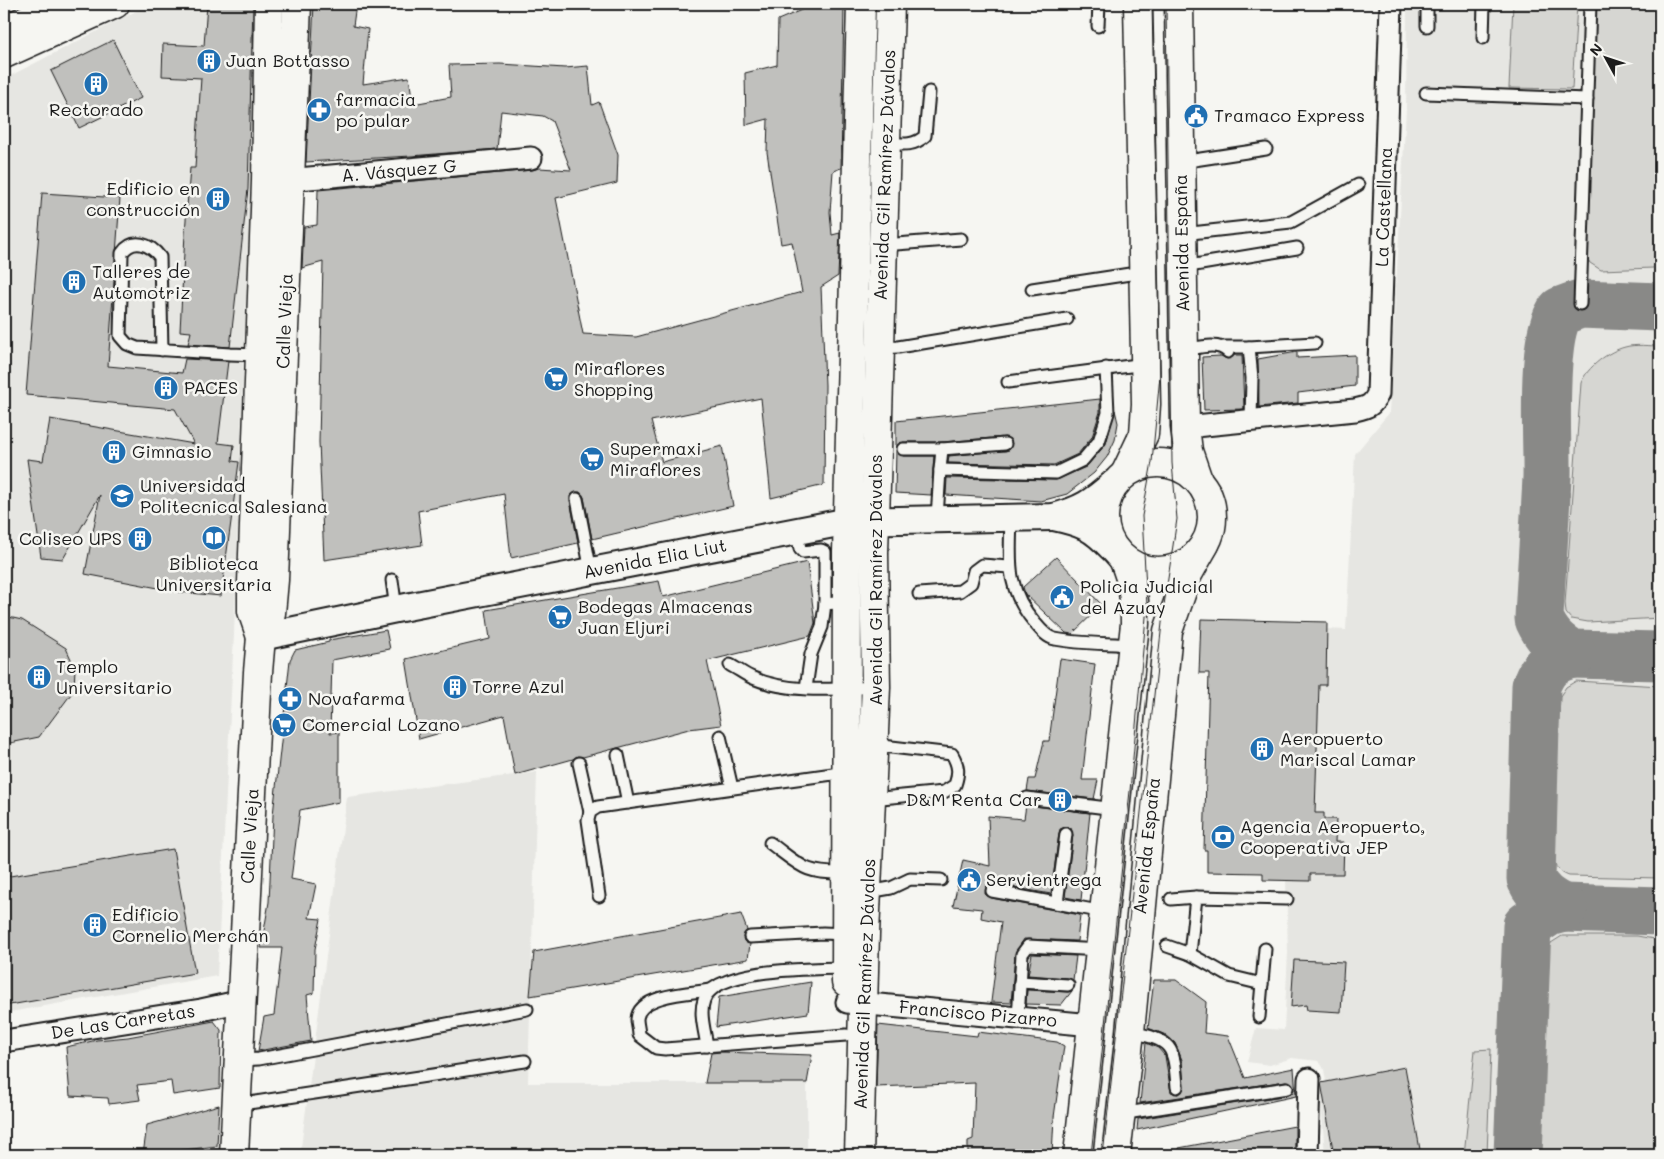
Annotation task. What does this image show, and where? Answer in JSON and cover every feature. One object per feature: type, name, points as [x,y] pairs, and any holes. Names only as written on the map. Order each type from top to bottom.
[{"type":"main road","points":[[4,30],[60,4]]},
{"type":"main road","points":[[4,54],[115,4]]},
{"type":"main road","name":"Calle Vieja","points":[[269,4],[278,181]]},
{"type":"main road","name":"Calle Vieja","points":[[234,1155],[262,637],[271,613],[270,385],[278,181],[297,4]]},
{"type":"main road","name":"Avenida Gil Ramírez Dávalos","points":[[859,1155],[856,934],[853,887],[859,800],[874,745],[876,687],[862,520],[861,4]]},
{"type":"main road","name":"Avenida Gil Ramírez Dávalos","points":[[859,800],[847,772],[847,688],[836,593],[862,520],[880,348],[890,4]]},
{"type":"main road","points":[[1120,478],[1152,462],[1172,464],[1186,470],[1198,480],[1208,494],[1212,511],[1211,528],[1205,544],[1195,556],[1169,571],[1145,570],[1118,553],[1105,532],[1103,515],[1106,498],[1120,478],[1144,434],[1145,364],[1138,4]]},
{"type":"main road","name":"Avenida España","points":[[1180,4],[1185,427],[1188,451],[1198,480]]},
{"type":"main road","name":"Calle Vieja","points":[[270,385],[259,355],[275,271]]},
{"type":"main road","name":"Avenida España","points":[[1116,1155],[1130,1032],[1168,631],[1188,574],[1205,544]]},
{"type":"main road","name":"Avenida España","points":[[1078,1155],[1133,645],[1135,598],[1131,577],[1118,553]]},
{"type":"main road","name":"Avenida Gil Ramírez Dávalos","points":[[843,1155],[846,1035],[856,1003],[846,968],[856,934]]},
{"type":"street","name":"La Castellana","points":[[1251,420],[1370,407],[1378,394],[1391,4]]},
{"type":"street","name":"A. Vásquez G","points":[[278,181],[531,158]]},
{"type":"street","points":[[1185,427],[1229,418],[1251,420]]},
{"type":"street","name":"Avenida Elia Liut","points":[[1053,517],[1078,510],[1094,502],[1120,478]]},
{"type":"street","name":"Avenida Elia Liut","points":[[262,637],[396,609],[862,520],[1053,517],[1082,523],[1097,532],[1118,553]]},
{"type":"street","name":"De Las Carretas","points":[[4,1041],[201,1010],[242,1001]]},
{"type":"street","name":"Francisco Pizarro","points":[[856,1003],[1092,1025]]},
{"type":"street","points":[[1307,1155],[1309,1079]]},
{"type":"lane","points":[[1098,26],[1099,4]]},
{"type":"lane","points":[[1427,4],[1427,26]]},
{"type":"lane","points":[[1483,38],[1484,4]]},
{"type":"lane","points":[[1580,304],[1590,4]]},
{"type":"lane","points":[[886,143],[910,145],[918,142],[924,136],[929,92]]},
{"type":"lane","points":[[1426,93],[1587,99]]},
{"type":"lane","points":[[1181,162],[1266,149]]},
{"type":"lane","points":[[1182,234],[1291,222],[1358,185]]},
{"type":"lane","points":[[883,245],[961,239]]},
{"type":"lane","points":[[162,350],[160,257],[154,249],[146,244],[136,243],[126,246],[122,253],[120,336],[127,344],[137,348],[162,350],[259,355]]},
{"type":"lane","points":[[1183,267],[1297,248]]},
{"type":"lane","points":[[1032,289],[1143,272]]},
{"type":"lane","points":[[880,348],[898,348],[1067,319]]},
{"type":"lane","points":[[1184,350],[1217,346],[1225,349],[1315,343]]},
{"type":"lane","points":[[1249,347],[1252,378],[1251,420]]},
{"type":"lane","points":[[1008,382],[1145,364]]},
{"type":"lane","points":[[940,470],[1056,473],[1083,460],[1099,442],[1108,413],[1106,368]]},
{"type":"lane","points":[[903,449],[942,449],[1006,444]]},
{"type":"lane","points":[[937,518],[942,449]]},
{"type":"lane","points":[[577,499],[591,571]]},
{"type":"lane","points":[[1011,518],[1009,567],[1014,591],[1022,609],[1041,630],[1054,639],[1133,645]]},
{"type":"lane","points":[[797,532],[802,552],[820,550],[825,552],[836,593],[810,654],[806,688]]},
{"type":"lane","points":[[919,594],[960,591],[971,583],[974,571],[982,565],[1009,567]]},
{"type":"lane","points":[[392,580],[396,609]]},
{"type":"lane","points":[[730,665],[754,679],[788,687],[876,687]]},
{"type":"lane","points":[[720,736],[732,788]]},
{"type":"lane","points":[[859,800],[944,792],[955,785],[958,775],[958,764],[952,754],[874,745]]},
{"type":"lane","points":[[618,755],[628,803]]},
{"type":"lane","points":[[579,764],[590,812],[588,820],[599,896]]},
{"type":"lane","points":[[590,812],[598,807],[847,772]]},
{"type":"lane","points":[[1027,798],[1115,809]]},
{"type":"lane","points":[[1057,903],[1066,834]]},
{"type":"lane","points":[[770,843],[807,870],[822,873],[853,887],[892,888],[910,879],[941,880]]},
{"type":"lane","points":[[992,892],[1104,912]]},
{"type":"lane","points":[[1170,900],[1196,897],[1287,899]]},
{"type":"lane","points":[[1190,954],[1196,897]]},
{"type":"lane","points":[[750,937],[823,933],[856,934]]},
{"type":"lane","points":[[1018,1018],[1022,954],[1028,946],[1100,950]]},
{"type":"lane","points":[[1168,946],[1190,954],[1229,976],[1262,984]]},
{"type":"lane","points":[[1259,1016],[1265,948]]},
{"type":"lane","points":[[708,1046],[702,1012],[704,999],[711,990],[731,978],[793,970],[846,968]]},
{"type":"lane","points":[[1020,982],[1068,985]]},
{"type":"lane","points":[[711,990],[653,1000],[642,1007],[637,1018],[639,1035],[644,1041],[656,1048],[708,1046],[846,1035]]},
{"type":"lane","points":[[238,1060],[259,1058],[527,1009]]},
{"type":"lane","points":[[1130,1032],[1154,1038],[1171,1048],[1175,1059],[1177,1086]]},
{"type":"lane","points":[[236,1105],[525,1061]]},
{"type":"lane","points":[[1120,1114],[1287,1088]]},
{"type":"shaded area","name":"Universidad Politecnica Salesiana","points":[[150,4],[265,4],[256,151],[249,218],[234,634],[217,976],[4,1013],[4,79]]},
{"type":"shaded area","name":"Aeropuerto Mariscal Lamar","points":[[1407,4],[1660,4],[1660,1155],[1325,1155],[1320,1088],[1326,1082],[1324,1069],[1319,1061],[1292,1058],[1270,1065],[1247,1062],[1256,1028],[1284,1030],[1288,953],[1286,880],[1263,880],[1262,873],[1207,872],[1207,851],[1204,850],[1209,673],[1199,673],[1201,619],[1327,622],[1327,629],[1346,630],[1355,454],[1389,413],[1406,109]]},
{"type":"shaded area","points":[[1513,4],[1577,4],[1572,89],[1509,88]]},
{"type":"shaded area","points":[[1596,4],[1660,4],[1660,264],[1653,268],[1601,270],[1590,263],[1585,254]]},
{"type":"shaded area","points":[[1629,346],[1660,346],[1660,618],[1588,622],[1571,619],[1566,613],[1565,603],[1581,383],[1593,366],[1612,352]]},
{"type":"shaded area","points":[[1576,681],[1660,686],[1660,878],[1569,876],[1561,872],[1554,862],[1560,696],[1566,687]]},
{"type":"shaded area","points":[[537,772],[528,1083],[807,1083],[807,1155],[300,1155],[347,797]]},
{"type":"shaded area","points":[[1562,936],[1637,936],[1660,940],[1660,1155],[1540,1155],[1548,952],[1551,943]]},
{"type":"shaded area","points":[[1491,1049],[1487,1155],[1464,1155],[1475,1050]]},
{"type":"building","points":[[207,4],[253,4],[248,189],[230,347],[188,344],[191,332],[180,331],[190,168],[195,168],[201,78],[162,76],[163,44],[204,46]]},
{"type":"building","points":[[314,4],[356,4],[353,26],[368,29],[363,84],[409,77],[413,104],[451,97],[449,65],[500,64],[565,68],[588,66],[592,105],[599,102],[618,155],[617,183],[556,198],[583,334],[636,337],[802,292],[792,242],[781,244],[767,152],[768,119],[746,125],[745,73],[777,65],[778,20],[806,8],[806,4],[844,4],[841,168],[833,171],[830,212],[832,235],[840,233],[838,276],[821,287],[825,385],[824,485],[771,498],[761,398],[651,421],[662,462],[722,446],[733,506],[592,539],[584,497],[580,492],[575,492],[570,496],[570,500],[578,543],[511,558],[504,494],[418,511],[422,545],[324,560],[319,442],[323,262],[302,268],[304,227],[317,225],[318,190],[539,168],[571,170],[552,121],[543,116],[501,111],[497,149],[306,162]]},
{"type":"building","name":"Rectorado","points":[[113,40],[141,98],[79,128],[51,71]]},
{"type":"building","points":[[42,193],[120,198],[108,366],[182,373],[185,359],[228,361],[218,443],[234,445],[232,461],[239,462],[221,596],[179,592],[85,574],[100,495],[63,559],[41,557],[27,459],[43,461],[50,419],[194,444],[175,409],[26,395]]},
{"type":"building","points":[[1297,352],[1297,358],[1355,355],[1355,386],[1298,393],[1298,403],[1259,407],[1258,359]]},
{"type":"building","points":[[1235,355],[1242,355],[1244,409],[1204,410],[1202,357],[1221,356],[1227,359]]},
{"type":"building","points":[[1100,399],[1100,412],[1092,437],[1078,454],[1054,465],[948,463],[949,456],[1009,450],[1012,443],[1005,437],[942,442],[903,442],[896,448],[896,421]]},
{"type":"building","points":[[1115,410],[1118,423],[1115,440],[1107,457],[1094,473],[1067,494],[1041,501],[946,495],[947,478],[1056,480],[1086,467],[1106,444]]},
{"type":"building","points":[[896,450],[903,456],[934,456],[931,495],[895,493]]},
{"type":"building","name":"Policia Judicial del Azuay","points":[[1056,557],[1102,605],[1072,634],[1066,633],[1025,594],[1023,587]]},
{"type":"building","points":[[807,562],[815,623],[810,636],[707,661],[721,725],[689,729],[583,757],[577,756],[573,759],[515,775],[504,715],[419,739],[406,659],[490,639],[486,610],[659,581],[663,597]]},
{"type":"building","name":"Templo Universitario","points":[[4,616],[22,620],[66,648],[75,668],[74,690],[39,737],[10,743],[8,731],[4,731]]},
{"type":"building","name":"Aeropuerto Mariscal Lamar","points":[[1201,619],[1327,622],[1326,685],[1319,685],[1315,813],[1324,813],[1324,819],[1336,819],[1335,842],[1344,842],[1343,874],[1310,874],[1310,881],[1263,880],[1263,873],[1207,872],[1207,850],[1204,850],[1209,673],[1199,673]]},
{"type":"building","points":[[386,630],[390,649],[332,660],[330,733],[339,732],[339,802],[300,810],[291,879],[316,884],[309,918],[321,919],[315,949],[314,993],[307,995],[311,1041],[258,1051],[264,1017],[274,1015],[282,948],[261,948],[269,902],[273,815],[290,660],[295,650],[329,642],[329,640]]},
{"type":"building","points":[[1060,659],[1095,664],[1082,780],[1098,780],[1094,799],[1027,791],[1029,779],[1035,779],[1044,741],[1049,741]]},
{"type":"building","points":[[1026,805],[1090,813],[1081,900],[1065,897],[1073,835],[1071,828],[1066,827],[1060,829],[1059,833],[1051,894],[993,884],[986,887],[985,894],[991,898],[1080,915],[1077,941],[1024,939],[1015,954],[1011,1003],[991,1002],[1001,922],[981,918],[982,909],[953,906],[963,860],[990,866],[988,816],[1024,819]]},
{"type":"building","name":"Edificio Cornelio Merchán","points":[[173,849],[195,973],[4,1006],[4,877]]},
{"type":"building","points":[[741,914],[747,930],[743,937],[744,941],[750,944],[748,959],[530,996],[534,952]]},
{"type":"building","points":[[1032,954],[1076,956],[1073,980],[1028,975]]},
{"type":"building","points":[[1294,960],[1344,962],[1341,1012],[1307,1010],[1306,1005],[1291,1007]]},
{"type":"building","points":[[1154,980],[1176,980],[1206,1002],[1204,1033],[1228,1036],[1245,1078],[1294,1068],[1296,1096],[1137,1130],[1138,1119],[1288,1095],[1294,1090],[1292,1083],[1286,1081],[1140,1103],[1146,1043],[1158,1048],[1165,1056],[1171,1092],[1178,1094],[1184,1087],[1182,1060],[1175,1043],[1166,1035],[1148,1028]]},
{"type":"building","points":[[811,982],[808,1013],[716,1027],[719,997]]},
{"type":"building","points":[[1027,990],[1072,991],[1061,1005],[1026,1004]]},
{"type":"building","points":[[214,1021],[221,1030],[220,1088],[173,1095],[171,1081],[137,1085],[140,1100],[109,1104],[108,1098],[70,1096],[66,1047],[97,1040],[128,1037]]},
{"type":"building","points":[[878,1025],[977,1036],[978,1032],[1057,1042],[1064,1046],[1054,1117],[1052,1155],[968,1155],[968,1141],[973,1139],[975,1083],[876,1087]]},
{"type":"building","points":[[711,1053],[812,1055],[807,1083],[705,1083]]},
{"type":"building","points":[[1405,1067],[1421,1155],[1334,1155],[1321,1083]]},
{"type":"building","points":[[219,1105],[217,1146],[143,1155],[147,1125]]},
{"type":"building","points":[[1295,1126],[1295,1155],[1180,1155],[1179,1148]]},
{"type":"taxiway","points":[[1518,1155],[1527,926],[1548,912],[1563,908],[1544,896],[1531,879],[1536,686],[1549,665],[1559,658],[1572,654],[1552,640],[1539,619],[1547,477],[1546,390],[1550,343],[1554,324],[1561,311],[1580,304],[1660,307]]},
{"type":"taxiway","points":[[1572,654],[1660,656]]},
{"type":"taxiway","points":[[1563,908],[1660,911]]},
{"type":"tram line","points":[[1091,1155],[1130,791],[1147,606],[1142,516],[1152,462],[1160,375],[1152,4]]},
{"type":"tram line","points":[[1103,1155],[1164,605],[1177,519],[1172,463],[1166,4]]},
{"type":"place","name":"Juan Bottasso","points":[[209,61]]},
{"type":"place","name":"Rectorado","points":[[96,84]]},
{"type":"place","name":"farmacia po´pular","points":[[319,110]]},
{"type":"place","name":"Tramaco Express","points":[[1196,116]]},
{"type":"place","name":"Edificio en construcción","points":[[218,199]]},
{"type":"place","name":"Talleres de Automotriz","points":[[74,282]]},
{"type":"place","name":"Miraflores Shopping","points":[[556,379]]},
{"type":"place","name":"PACES","points":[[166,388]]},
{"type":"place","name":"Gimnasio","points":[[114,452]]},
{"type":"place","name":"Supermaxi Miraflores","points":[[592,459]]},
{"type":"place","name":"Universidad Politecnica Salesiana","points":[[122,496]]},
{"type":"place","name":"Biblioteca Universitaria","points":[[214,538]]},
{"type":"place","name":"Coliseo UPS","points":[[140,539]]},
{"type":"place","name":"Policia Judicial del Azuay","points":[[1062,597]]},
{"type":"place","name":"Bodegas Almacenas Juan Eljuri","points":[[560,617]]},
{"type":"place","name":"Templo Universitario","points":[[39,677]]},
{"type":"place","name":"Torre Azul","points":[[455,687]]},
{"type":"place","name":"Novafarma","points":[[290,699]]},
{"type":"place","name":"Comercial Lozano","points":[[284,725]]},
{"type":"place","name":"Aeropuerto Mariscal Lamar","points":[[1262,749]]},
{"type":"place","name":"D&M Renta Car","points":[[1060,800]]},
{"type":"place","name":"Agencia Aeropuerto, Cooperativa JEP","points":[[1223,837]]},
{"type":"place","name":"Servientrega","points":[[969,880]]},
{"type":"place","name":"Edificio Cornelio Merchán","points":[[95,925]]}]
